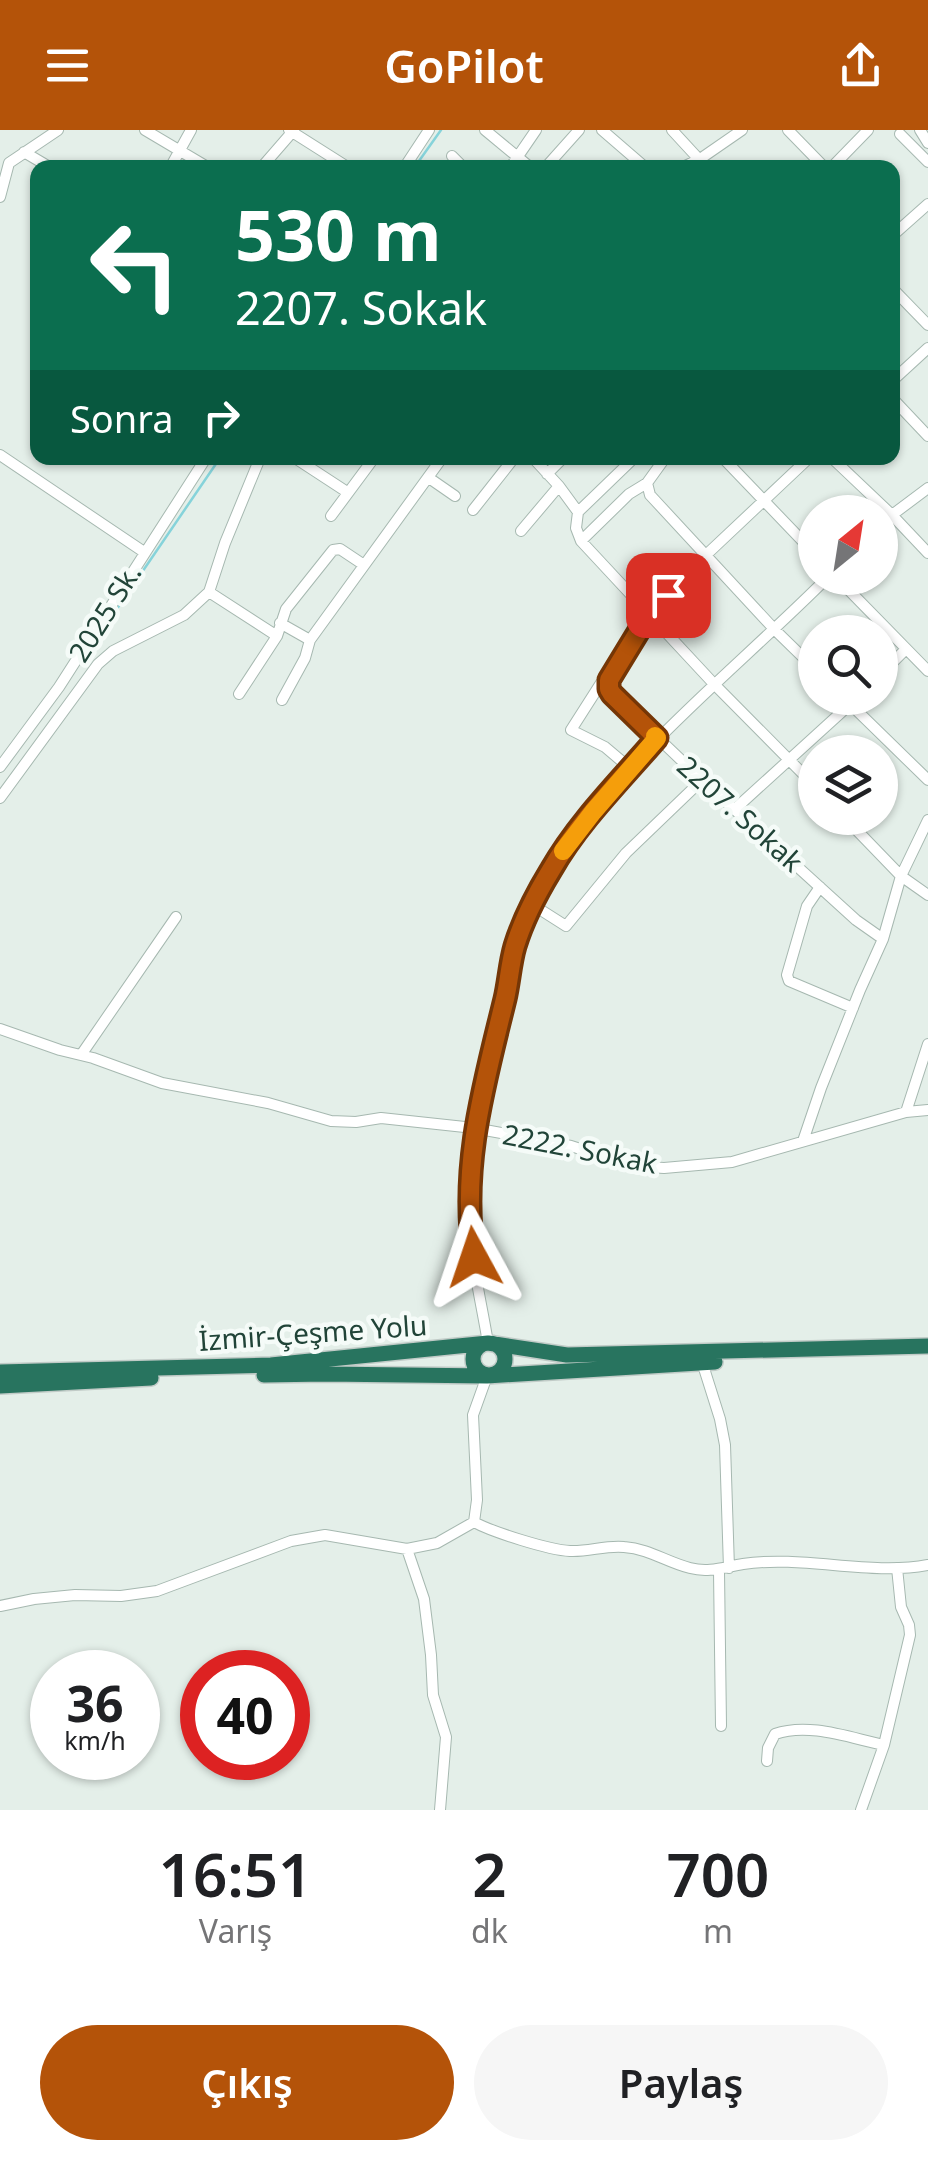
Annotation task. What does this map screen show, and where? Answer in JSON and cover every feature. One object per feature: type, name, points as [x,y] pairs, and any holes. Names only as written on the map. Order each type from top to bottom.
[{"type":"highway","name":"İzmir-Çeşme Yolu","points":[[0,1372],[271,1366],[488,1344],[567,1355],[928,1346]]},
{"type":"highway","points":[[486,1376],[499,1370],[504,1357],[500,1348],[488,1344]]},
{"type":"highway","name":"İzmir-Çeşme Yolu","points":[[0,1386],[326,1374],[486,1376],[702,1362],[928,1355]]},
{"type":"street","points":[[0,197],[4,159],[24,152],[58,130]]},
{"type":"street","points":[[145,130],[196,160]]},
{"type":"street","points":[[174,160],[191,130]]},
{"type":"street","points":[[267,160],[291,130],[337,160]]},
{"type":"street","points":[[409,160],[428,130]]},
{"type":"street","points":[[485,130],[523,160]]},
{"type":"street","points":[[516,160],[536,130]]},
{"type":"street","points":[[552,160],[580,130]]},
{"type":"street","points":[[602,130],[637,160]]},
{"type":"street","points":[[672,130],[700,160]]},
{"type":"street","points":[[708,160],[742,130]]},
{"type":"street","points":[[788,130],[820,160]]},
{"type":"street","points":[[836,160],[868,130]]},
{"type":"street","points":[[920,130],[928,143]]},
{"type":"street","points":[[901,131],[928,162]]},
{"type":"street","points":[[24,152],[38,160]]},
{"type":"street","points":[[452,156],[456,160]]},
{"type":"street","points":[[900,229],[928,204]]},
{"type":"street","points":[[900,296],[928,325]]},
{"type":"street","points":[[900,374],[928,348]]},
{"type":"street","points":[[900,406],[928,436]]},
{"type":"street","points":[[0,454],[144,552]]},
{"type":"street","name":"2025 Sk.","points":[[0,766],[59,687],[201,465]]},
{"type":"street","points":[[0,798],[98,664],[113,651],[184,615],[209,592],[257,465]]},
{"type":"street","points":[[306,465],[346,492]]},
{"type":"street","points":[[331,516],[368,465]]},
{"type":"street","points":[[282,700],[305,658],[310,640],[437,465]]},
{"type":"street","points":[[472,510],[508,465]]},
{"type":"street","points":[[539,465],[578,512]]},
{"type":"street","points":[[547,474],[556,465]]},
{"type":"street","points":[[627,465],[578,512],[576,528],[580,541],[798,768]]},
{"type":"street","points":[[580,541],[629,494],[647,483],[659,465]]},
{"type":"street","points":[[730,465],[798,536]]},
{"type":"street","points":[[631,769],[605,747],[571,730],[601,683],[609,680],[648,616],[706,554],[802,465]]},
{"type":"street","points":[[839,465],[871,495]]},
{"type":"street","points":[[429,478],[455,496]]},
{"type":"street","points":[[647,483],[650,495],[798,653]]},
{"type":"street","points":[[521,531],[559,486]]},
{"type":"street","points":[[898,510],[928,488]]},
{"type":"street","points":[[898,521],[928,553]]},
{"type":"street","points":[[239,694],[278,636],[286,609],[332,550],[340,549],[364,564]]},
{"type":"street","points":[[209,592],[278,636]]},
{"type":"street","points":[[488,1344],[469,1224],[474,1128],[514,947],[561,854],[593,812],[657,738],[810,595]]},
{"type":"street","points":[[853,595],[928,672]]},
{"type":"street","points":[[280,622],[310,640]]},
{"type":"street","points":[[898,658],[906,650]]},
{"type":"street","name":"2207. Sokak","points":[[609,680],[612,694],[657,738],[856,920],[884,939]]},
{"type":"street","points":[[736,809],[835,715]]},
{"type":"street","points":[[865,715],[928,780]]},
{"type":"street","points":[[534,905],[566,926],[626,853],[702,780]]},
{"type":"street","points":[[803,1142],[821,1088],[884,939],[901,876],[924,841],[928,820]]},
{"type":"street","points":[[861,835],[901,876],[928,895]]},
{"type":"street","points":[[820,887],[807,906],[787,975],[789,981],[853,1008]]},
{"type":"street","points":[[81,1055],[176,917]]},
{"type":"street","name":"2222. Sokak","points":[[0,1029],[162,1083],[268,1103],[331,1121],[381,1118],[474,1128],[571,1146],[633,1166],[664,1168],[732,1162],[906,1112],[928,1110]]},
{"type":"street","points":[[906,1112],[928,1044]]},
{"type":"street","points":[[702,1362],[725,1445],[721,1726]]},
{"type":"street","points":[[474,1522],[478,1500],[473,1415],[486,1376]]},
{"type":"street","points":[[474,1522],[487,1530],[568,1551],[619,1546],[648,1550],[690,1568],[724,1569],[790,1561],[897,1568],[928,1564]]},
{"type":"street","points":[[0,1606],[75,1595],[121,1596],[157,1591],[291,1541],[325,1535],[407,1549],[437,1543],[474,1522]]},
{"type":"street","points":[[407,1549],[424,1599],[433,1695],[446,1737],[440,1810]]},
{"type":"street","points":[[862,1810],[884,1745],[910,1635],[900,1608],[897,1568]]},
{"type":"street","points":[[767,1761],[775,1734],[789,1729],[884,1745]]},
{"type":"waterway","points":[[420,160],[441,130]]},
{"type":"waterway","points":[[82,660],[215,465]]},
{"type":"slow traffic","points":[[563,851],[655,736]]},
{"type":"route","points":[[474,1257],[469,1224],[474,1128],[514,947],[561,854],[657,738],[612,694],[608,685],[648,616],[668,595]]}]
